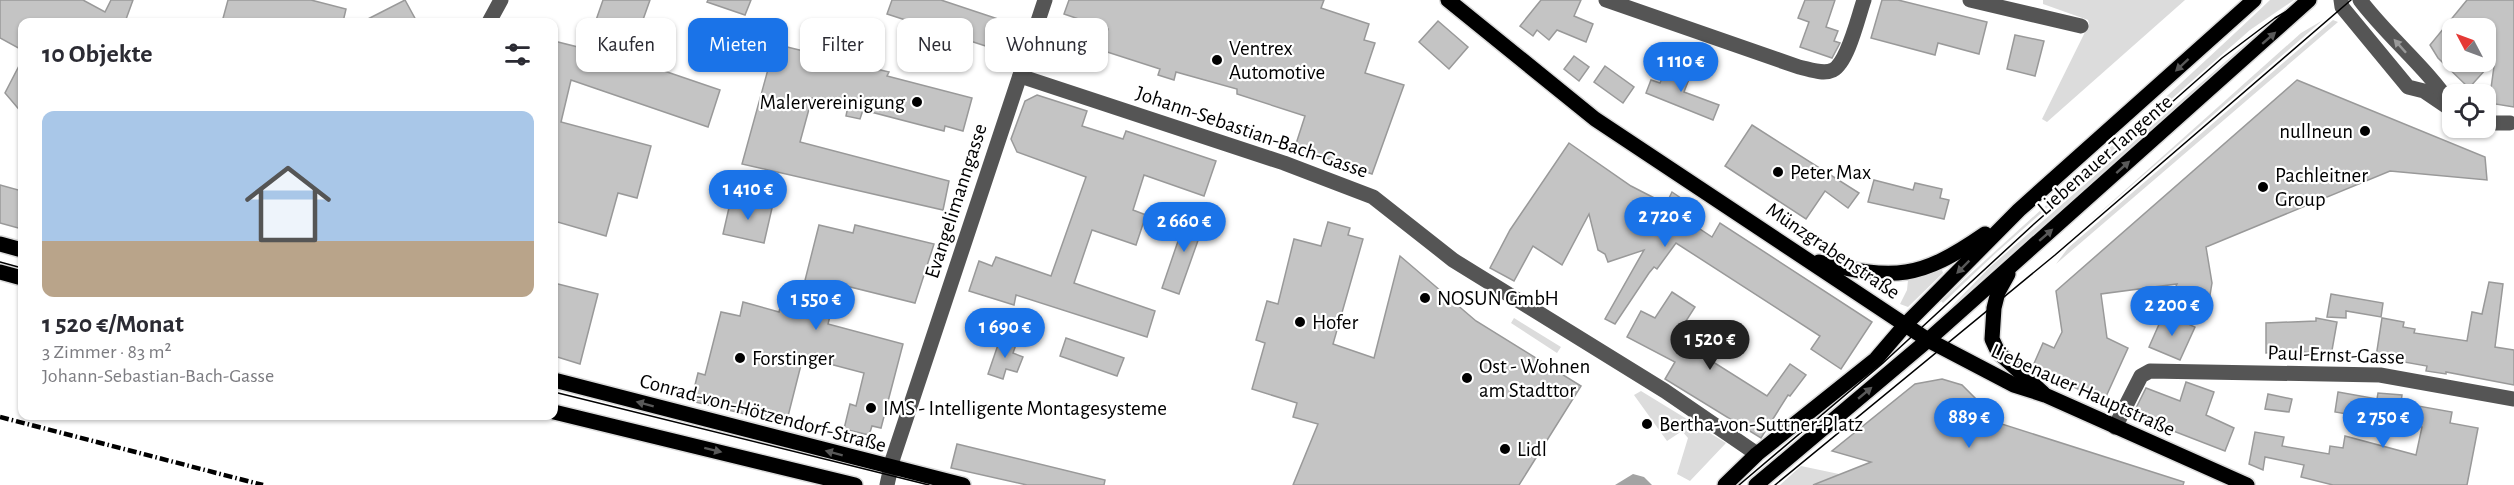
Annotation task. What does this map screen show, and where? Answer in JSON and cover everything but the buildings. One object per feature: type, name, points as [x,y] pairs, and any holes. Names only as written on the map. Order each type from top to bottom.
[{"type":"main road","name":"Münzgrabenstraße","points":[[1448,0],[1596,119],[1906,324]]},
{"type":"main road","name":"Liebenauer Tangente","points":[[1725,485],[1757,454],[1876,359],[1906,324],[2019,210],[2253,0]]},
{"type":"main road","name":"Liebenauer Tangente","points":[[1756,485],[1928,340],[2309,0]]},
{"type":"main road","points":[[1808,260],[1859,272],[1908,274],[1952,257],[2019,210]]},
{"type":"main road","points":[[0,244],[18,249]]},
{"type":"main road","points":[[2014,263],[1998,292],[1991,328],[1992,339],[1998,352],[2045,395]]},
{"type":"main road","points":[[0,272],[18,277]]},
{"type":"main road","name":"Liebenauer Hauptstraße","points":[[1906,324],[1928,340],[2014,385],[2045,395],[2247,485]]},
{"type":"main road","name":"Conrad-von-Hötzendorf-Straße","points":[[558,381],[963,485]]},
{"type":"main road","points":[[558,413],[855,485]]},
{"type":"street","points":[[491,18],[501,0]]},
{"type":"street","name":"Evangelimanngasse","points":[[886,485],[1045,0]]},
{"type":"street","points":[[1606,0],[1799,67],[1824,72],[1832,70],[1844,58],[1864,0]]},
{"type":"street","points":[[1970,0],[2081,26]]},
{"type":"street","points":[[2341,0],[2342,7],[2408,87],[2424,91],[2442,102]]},
{"type":"street","points":[[2360,0],[2421,70],[2435,81],[2442,92]]},
{"type":"street","name":"Johann-Sebastian-Bach-Gasse","points":[[1020,76],[1279,161],[1376,199],[1453,260],[1665,391],[1757,454]]},
{"type":"street","points":[[2496,123],[2510,123]]},
{"type":"street","name":"Paul-Ernst-Gasse","points":[[2115,427],[2141,376],[2150,371],[2380,375],[2514,399]]},
{"type":"shaded area","points":[[2043,0],[2185,0],[2047,122],[2042,119],[2089,24],[2088,20],[2043,4]]},
{"type":"shaded area","points":[[2270,0],[2294,0],[2250,30],[1997,252],[1943,303],[1941,301],[2188,76]]},
{"type":"shaded area","points":[[2323,20],[2087,224],[2301,33]]},
{"type":"shaded area","points":[[2333,20],[2338,22],[2056,264],[2068,248]]},
{"type":"shaded area","points":[[2258,35],[1949,309],[1989,268]]},
{"type":"shaded area","points":[[1942,270],[1943,273],[1908,307],[1900,304],[1907,290],[1908,280]]},
{"type":"shaded area","points":[[1514,318],[1561,347],[1557,353],[1511,323]]},
{"type":"shaded area","points":[[1641,391],[1726,443],[1690,481],[1677,474],[1688,438],[1682,431],[1667,441],[1634,395]]},
{"type":"shaded area","points":[[1801,466],[1839,474],[1865,474],[1906,485],[1780,485]]},
{"type":"shaded area","points":[[1633,474],[1644,477],[1652,485],[1615,485]]},
{"type":"tram line","points":[[1739,485],[1883,363],[2034,224],[2222,58],[2275,18],[2306,0]]},
{"type":"tram line","points":[[1775,485],[2055,255],[2351,0]]},
{"type":"tram line","points":[[0,262],[18,267]]},
{"type":"tram line","points":[[558,393],[929,485]]},
{"type":"railway","points":[[0,417],[263,485]]},
{"type":"place","name":"Ventrex Automotive","points":[[1217,60]]},
{"type":"place","name":"Malervereinigung","points":[[917,102]]},
{"type":"place","name":"nullneun","points":[[2365,131]]},
{"type":"place","name":"Peter Max","points":[[1778,172]]},
{"type":"place","name":"Pachleitner Group","points":[[2263,187]]},
{"type":"place","name":"NOSUN GmbH","points":[[1425,298]]},
{"type":"place","name":"Hofer","points":[[1300,322]]},
{"type":"place","name":"Forstinger","points":[[740,358]]},
{"type":"place","name":"Ost - Wohnen am Stadttor","points":[[1467,378]]},
{"type":"place","name":"IMS - Intelligente Montagesysteme","points":[[871,408]]},
{"type":"place","name":"Bertha-von-Suttner-Platz","points":[[1647,424]]},
{"type":"place","name":"Lidl","points":[[1505,449]]}]
